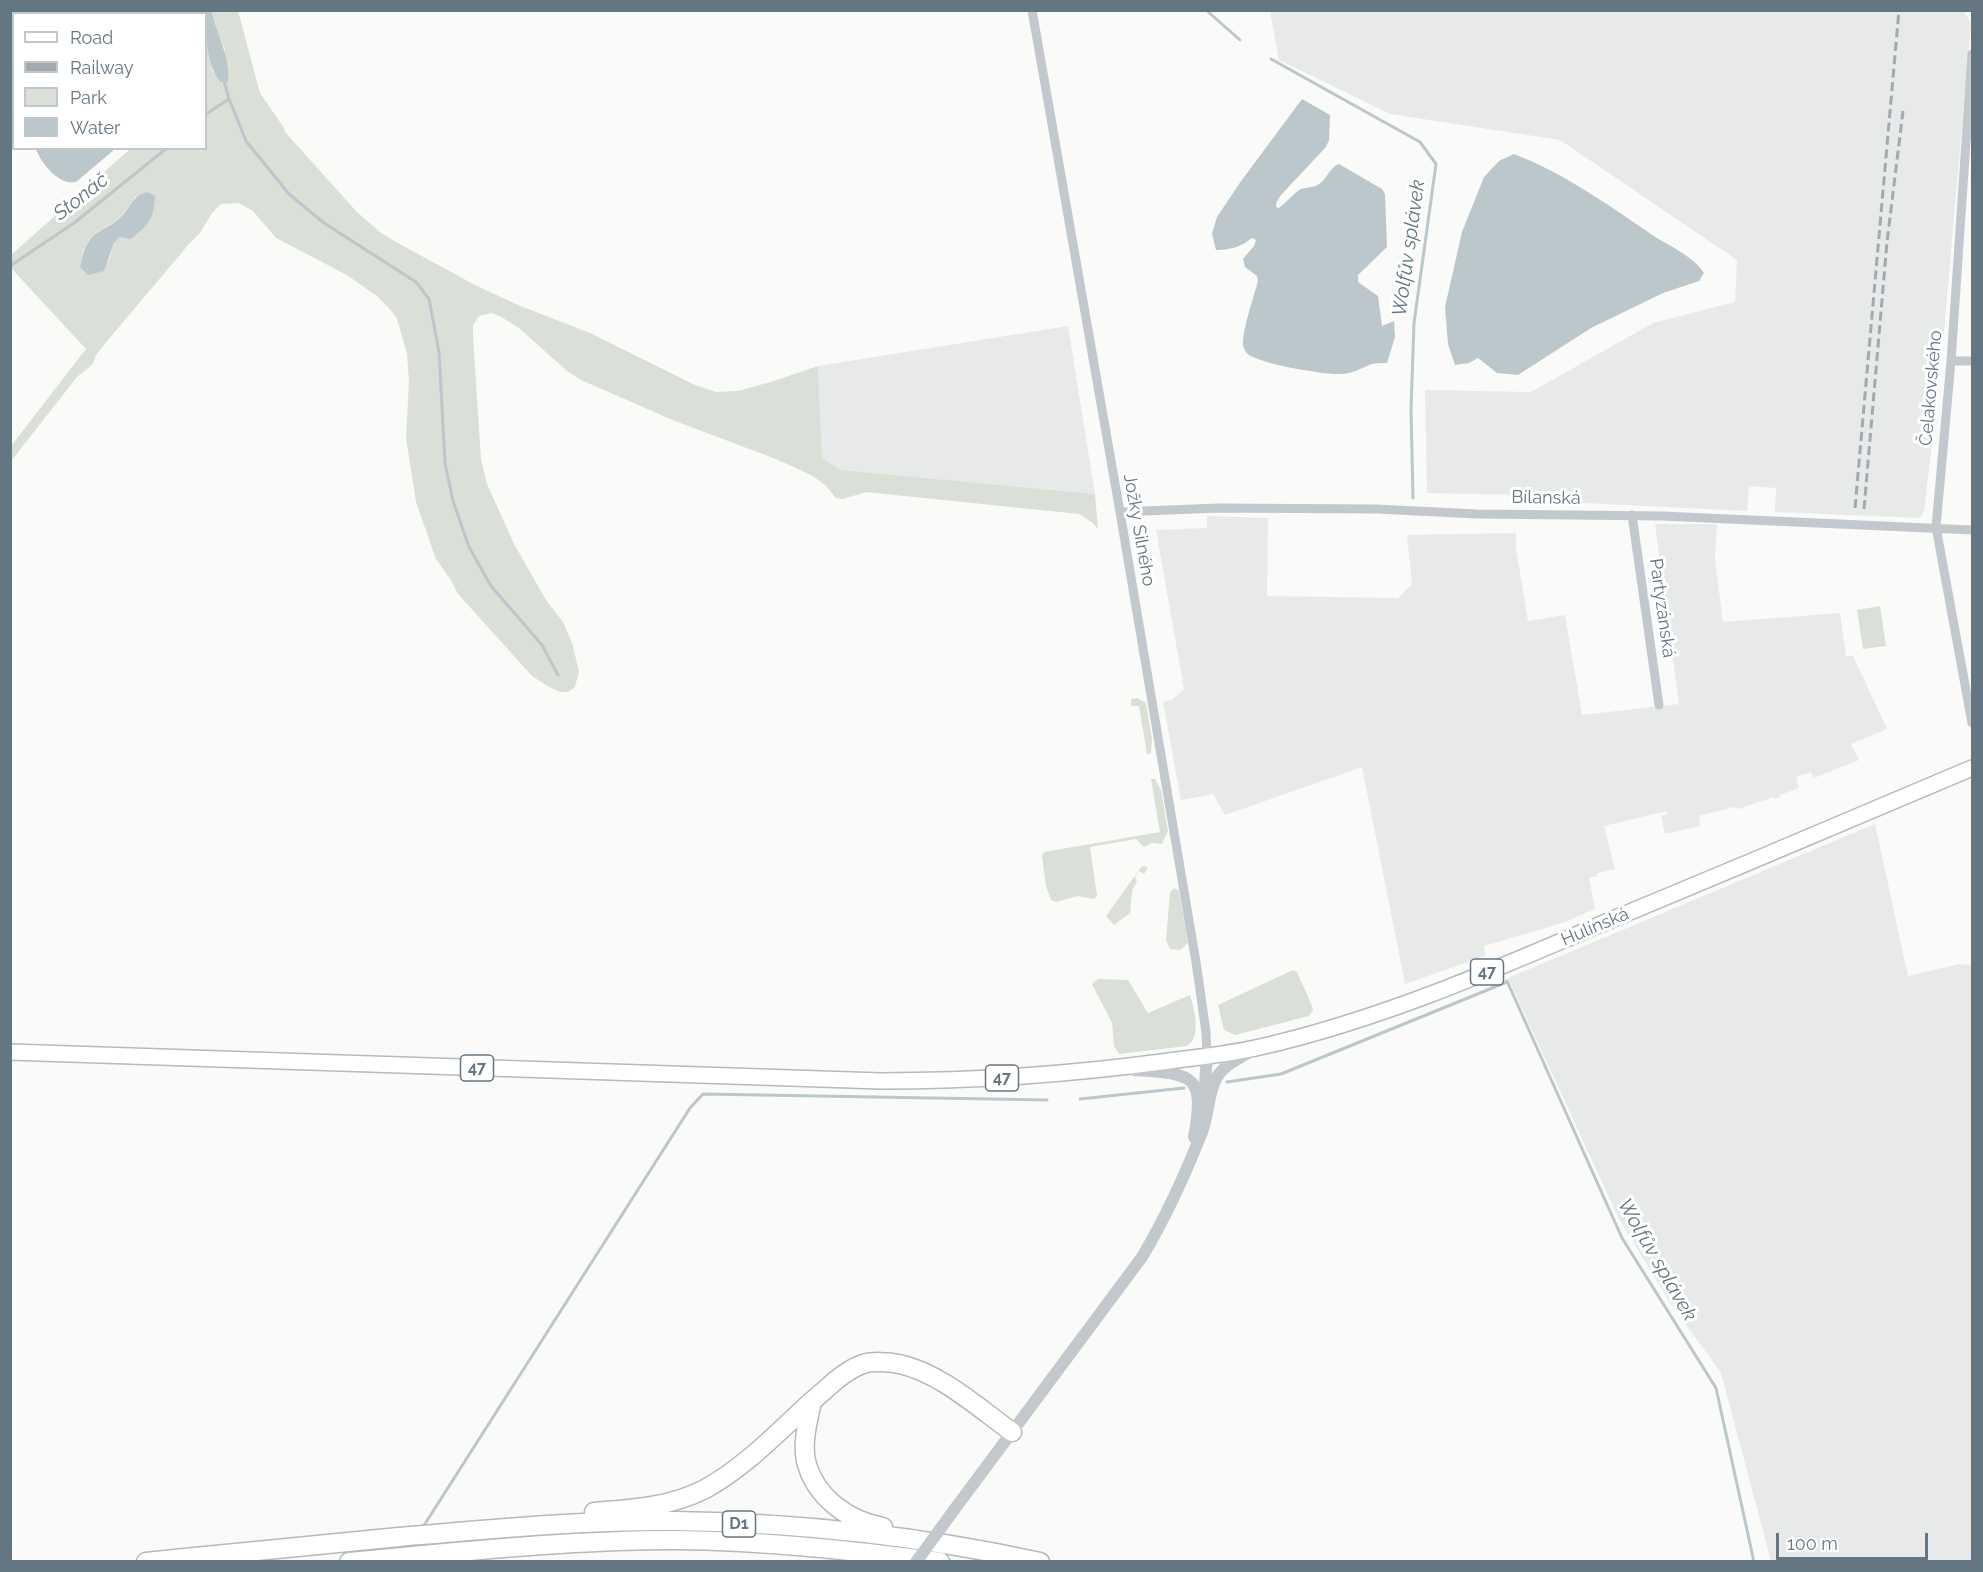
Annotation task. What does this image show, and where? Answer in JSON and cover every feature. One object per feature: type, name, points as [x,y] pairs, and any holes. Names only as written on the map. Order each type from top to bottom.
[{"type":"highway","points":[[517,1527],[538,1517],[660,1506],[684,1499],[730,1474],[834,1382],[863,1364],[898,1364],[927,1374],[961,1395],[1012,1432]]},
{"type":"highway","name":"D1","points":[[812,1402],[807,1423],[806,1461],[815,1484],[833,1504],[854,1518],[874,1526],[923,1534],[960,1546]]},
{"type":"highway","name":"D1","points":[[146,1562],[517,1527],[674,1521],[760,1524],[843,1531],[960,1546],[1040,1562]]},
{"type":"highway","name":"D1","points":[[349,1562],[548,1544],[678,1540],[842,1549],[940,1562]]},
{"type":"main road","name":"Hulínská","points":[[1207,1055],[1258,1048],[1344,1023],[1491,971],[1972,768]]},
{"type":"main road","name":"47","points":[[10,1052],[882,1081],[997,1078],[1110,1068],[1207,1055]]},
{"type":"street","name":"Jožky Silného","points":[[1032,10],[1196,962],[1207,1055]]},
{"type":"street","name":"Čelakovského","points":[[1972,54],[1951,361],[1936,527],[1972,723]]},
{"type":"street","points":[[1951,361],[1972,361]]},
{"type":"street","name":"Bílanská","points":[[1120,513],[1280,507],[1477,514],[1632,515],[1972,530]]},
{"type":"street","name":"Partyzánská","points":[[1632,515],[1659,705]]},
{"type":"street","points":[[916,1562],[1142,1257],[1175,1198],[1205,1124],[1213,1089],[1220,1073],[1258,1048]]},
{"type":"street","points":[[1192,1155],[1205,1098],[1207,1055]]},
{"type":"street","points":[[1110,1068],[1173,1073],[1186,1078],[1194,1085],[1199,1100],[1192,1155]]},
{"type":"shaded area","points":[[1270,11],[1964,11],[1971,24],[1940,377],[1924,511],[1920,518],[1775,512],[1776,488],[1749,486],[1747,511],[1524,500],[1524,495],[1427,493],[1425,390],[1531,392],[1653,323],[1735,302],[1737,260],[1560,140],[1390,114],[1279,60]]},
{"type":"shaded area","points":[[1068,326],[1095,494],[841,470],[822,458],[818,366]]},
{"type":"shaded area","points":[[1207,516],[1268,518],[1267,596],[1398,598],[1412,584],[1407,535],[1516,533],[1516,548],[1528,621],[1565,615],[1582,715],[1679,704],[1655,524],[1717,524],[1715,560],[1723,622],[1840,613],[1846,656],[1853,656],[1887,729],[1851,744],[1859,760],[1814,778],[1811,772],[1796,777],[1799,788],[1775,799],[1774,797],[1738,809],[1734,807],[1699,816],[1700,826],[1665,834],[1661,816],[1667,814],[1667,811],[1604,826],[1615,869],[1597,873],[1597,876],[1589,878],[1595,909],[1562,923],[1484,946],[1485,956],[1405,984],[1362,767],[1225,815],[1213,794],[1181,800],[1163,702],[1173,699],[1184,689],[1156,530],[1207,528]]},
{"type":"shaded area","points":[[1875,824],[1908,976],[1960,964],[1972,965],[1972,1561],[1771,1561],[1721,1373],[1669,1301],[1619,1219],[1508,978]]},
{"type":"green space","points":[[212,11],[238,11],[260,93],[285,132],[357,212],[381,233],[396,242],[475,285],[518,305],[590,333],[695,385],[716,392],[738,391],[818,366],[822,458],[841,470],[1095,494],[1098,529],[1079,514],[866,492],[843,499],[836,498],[813,476],[776,459],[675,421],[581,380],[567,371],[519,328],[492,313],[479,316],[473,325],[473,336],[481,459],[487,484],[514,544],[546,600],[563,622],[572,643],[579,671],[575,687],[568,692],[560,692],[532,676],[458,594],[436,559],[416,502],[406,438],[409,381],[407,353],[397,319],[378,297],[347,275],[276,238],[253,211],[239,203],[221,204],[212,213],[200,233],[108,340],[96,355],[93,364],[77,377],[11,461],[11,446],[86,349],[11,268],[10,256],[129,150],[207,150],[207,43],[213,73],[225,49],[218,35]],"holes":[[[137,195],[120,237],[114,243],[108,262],[80,267],[83,252],[89,240],[119,219]]]},
{"type":"green space","points":[[1880,606],[1886,646],[1863,649],[1857,610]]},
{"type":"green space","points":[[1137,698],[1146,703],[1152,739],[1151,753],[1147,754],[1139,706],[1131,706],[1131,699]]},
{"type":"green space","points":[[1151,779],[1155,779],[1161,790],[1168,831],[1162,844],[1152,843],[1144,847],[1136,839],[1090,847],[1097,896],[1094,899],[1078,896],[1056,902],[1051,900],[1046,886],[1042,856],[1044,852],[1160,832]]},
{"type":"green space","points":[[1142,866],[1148,867],[1144,874],[1139,871],[1135,877],[1137,881],[1132,891],[1130,913],[1114,925],[1106,916]]},
{"type":"green space","points":[[1174,888],[1179,891],[1188,942],[1181,950],[1170,949],[1166,940],[1170,892]]},
{"type":"green space","points":[[1293,970],[1297,972],[1312,1006],[1313,1010],[1309,1016],[1235,1035],[1224,1030],[1218,1005]]},
{"type":"green space","points":[[1098,979],[1128,980],[1148,1013],[1190,995],[1196,1022],[1192,1042],[1187,1046],[1119,1054],[1114,1046],[1112,1023],[1092,984]]},
{"type":"water","points":[[31,10],[122,10],[120,12],[30,12]]},
{"type":"water","points":[[212,11],[225,54],[228,82],[220,82],[215,75],[209,58],[207,12],[199,12]]},
{"type":"water","points":[[1302,99],[1330,115],[1329,140],[1326,147],[1281,195],[1276,207],[1279,208],[1301,189],[1319,184],[1339,164],[1382,189],[1385,194],[1387,247],[1358,275],[1358,282],[1378,296],[1382,326],[1394,321],[1395,337],[1387,363],[1371,364],[1347,373],[1335,374],[1296,369],[1259,359],[1247,353],[1243,345],[1244,331],[1258,281],[1257,276],[1245,267],[1243,259],[1256,240],[1252,238],[1235,247],[1216,250],[1212,234],[1217,217],[1239,184]]},
{"type":"water","points":[[36,150],[114,150],[76,182],[57,177],[42,161]]},
{"type":"water","points":[[1514,154],[1570,181],[1683,253],[1704,273],[1699,281],[1663,293],[1591,328],[1518,375],[1497,373],[1478,358],[1469,363],[1455,365],[1448,344],[1445,307],[1462,232],[1484,177],[1499,161]]},
{"type":"water","points":[[147,192],[155,196],[152,216],[131,239],[120,237],[114,243],[104,271],[88,275],[80,267],[88,242],[95,234],[120,218],[138,197]]},
{"type":"waterway","name":"Wolfův splávek","points":[[1206,10],[1240,40]]},
{"type":"waterway","name":"Wolfův splávek","points":[[1271,59],[1420,142],[1436,164],[1414,323],[1411,409],[1413,498]]},
{"type":"waterway","name":"Stonáč","points":[[207,113],[229,99],[224,81]]},
{"type":"waterway","points":[[229,99],[246,141],[289,194],[324,223],[416,282],[429,299],[439,352],[445,463],[453,501],[469,547],[491,586],[542,645],[558,675]]},
{"type":"waterway","name":"Stonáč","points":[[10,266],[74,223],[165,150]]},
{"type":"waterway","name":"Wolfův splávek","points":[[1507,981],[1622,1238],[1716,1388],[1754,1562]]},
{"type":"waterway","points":[[1227,1082],[1281,1074],[1507,982]]},
{"type":"waterway","points":[[1080,1099],[1184,1088]]},
{"type":"waterway","points":[[423,1527],[690,1108],[703,1094],[1047,1100]]},
{"type":"railway","points":[[1855,508],[1899,10]]},
{"type":"railway","points":[[1864,509],[1887,242],[1903,111]]}]
